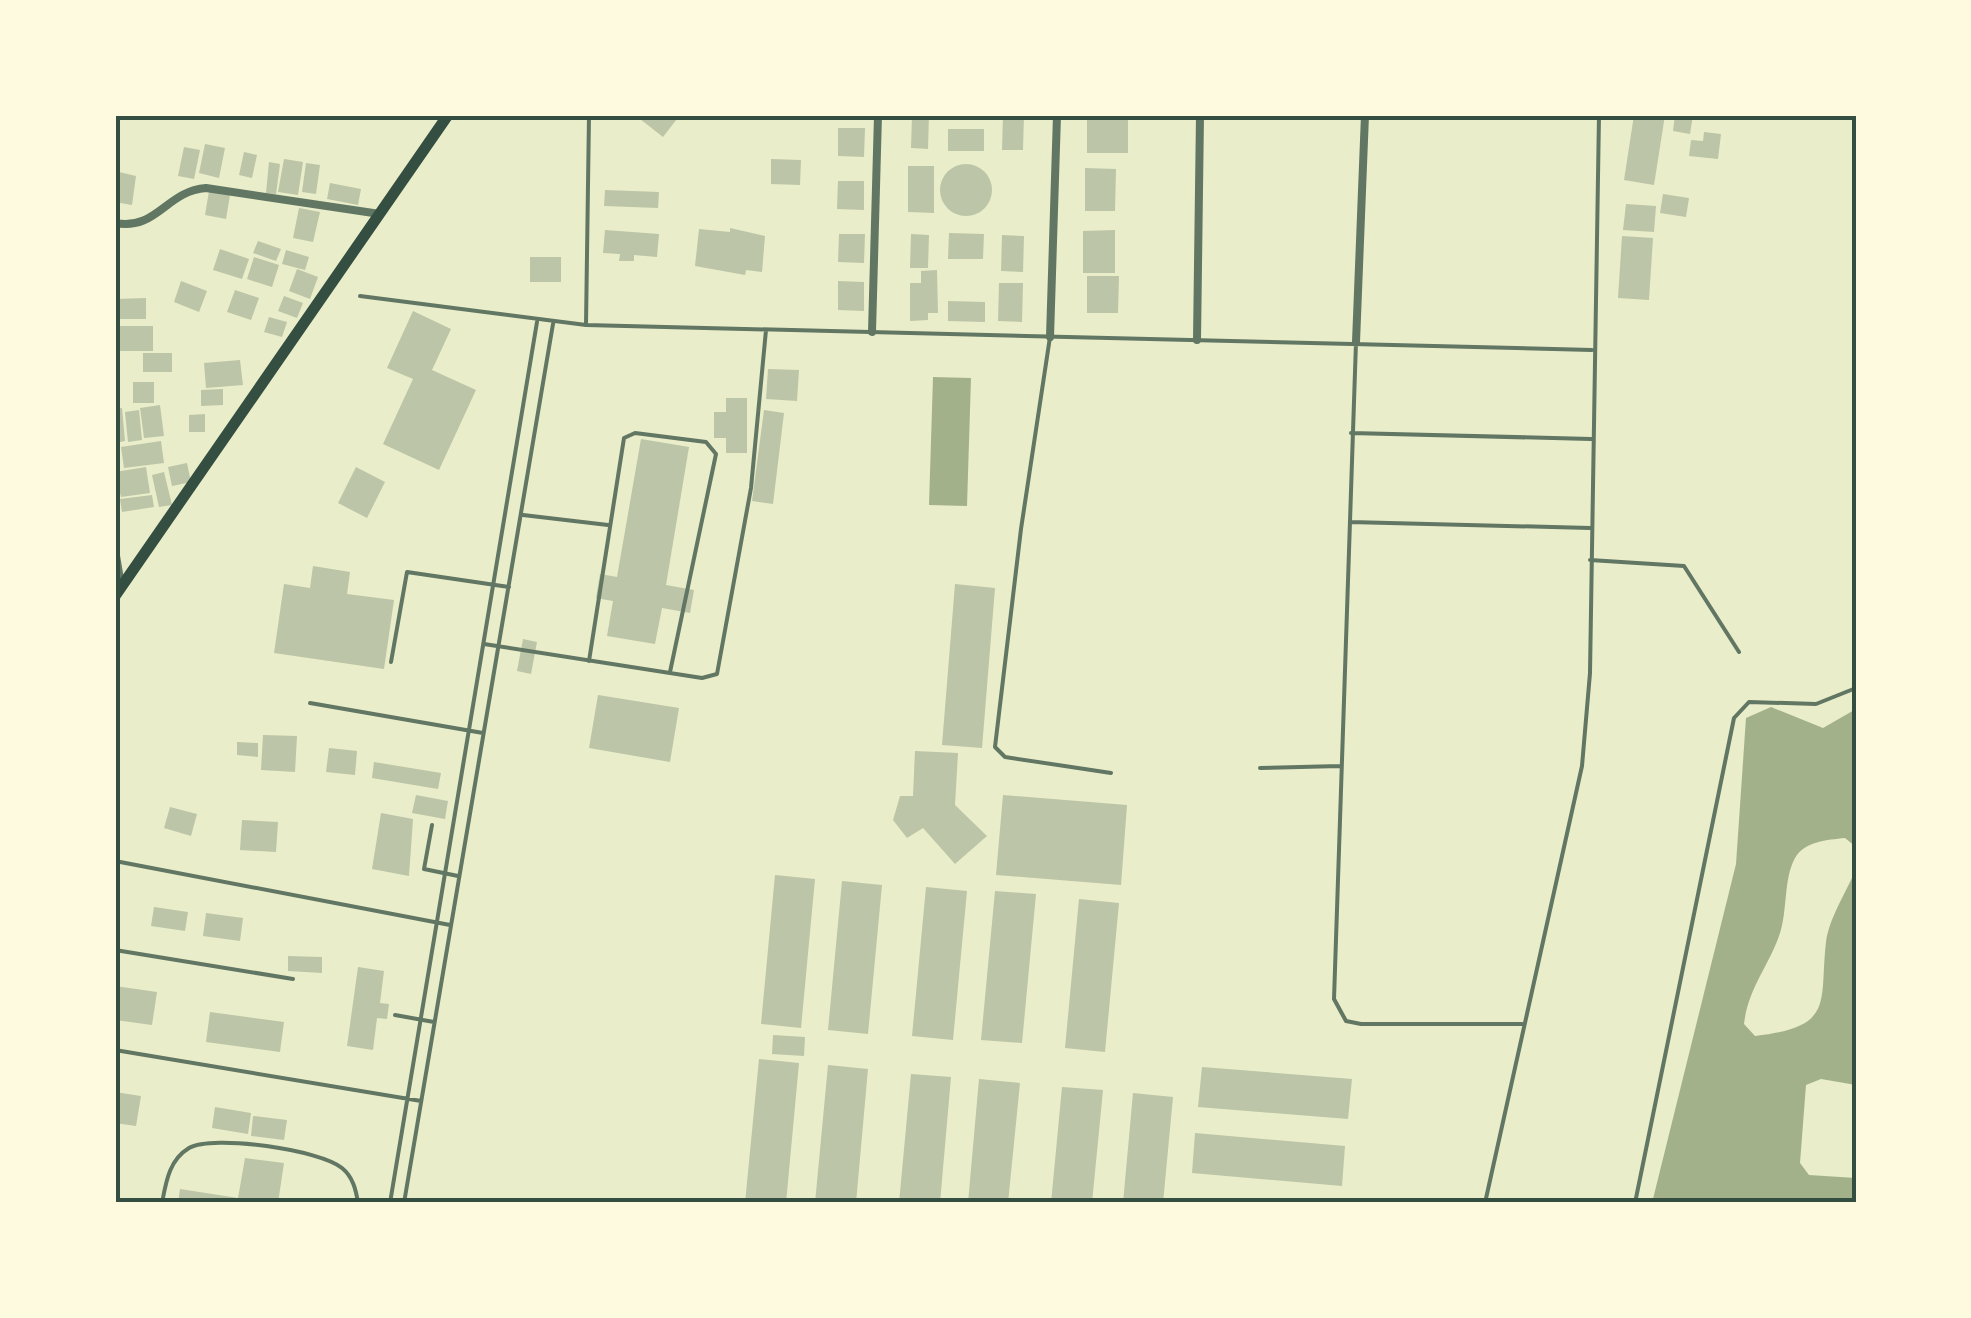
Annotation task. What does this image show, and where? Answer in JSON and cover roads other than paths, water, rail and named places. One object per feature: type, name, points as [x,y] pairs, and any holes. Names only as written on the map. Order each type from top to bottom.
[{"type":"main road","points":[[118,592],[448,115]]},
{"type":"street","points":[[872,332],[878,115]]},
{"type":"street","points":[[1050,337],[1057,115]]},
{"type":"street","points":[[1197,340],[1200,115]]},
{"type":"street","points":[[1356,342],[1365,115]]},
{"type":"street","points":[[115,224],[142,221],[161,213],[182,191],[206,188],[380,214]]},
{"type":"street","points":[[115,550],[118,592]]},
{"type":"lane","points":[[586,326],[589,115]]},
{"type":"lane","points":[[1485,1203],[1582,766],[1590,672],[1592,350],[1599,115]]},
{"type":"lane","points":[[360,296],[586,326],[1592,350]]},
{"type":"lane","points":[[390,1203],[537,322]]},
{"type":"lane","points":[[404,1203],[552,324]]},
{"type":"lane","points":[[484,644],[712,678],[722,664],[751,488],[766,330]]},
{"type":"lane","points":[[1050,337],[1016,562],[996,747],[1005,757],[1112,773]]},
{"type":"lane","points":[[1356,342],[1347,720],[1340,766],[1338,1009],[1346,1021],[1361,1024],[1522,1024]]},
{"type":"lane","points":[[1351,433],[1591,439]]},
{"type":"lane","points":[[589,660],[608,525],[628,434],[714,446],[716,454],[670,672]]},
{"type":"lane","points":[[522,515],[608,525]]},
{"type":"lane","points":[[1350,522],[1590,528]]},
{"type":"lane","points":[[1590,560],[1684,566],[1739,652]]},
{"type":"lane","points":[[392,662],[406,572],[509,587]]},
{"type":"lane","points":[[1635,1203],[1734,718],[1749,702],[1816,704],[1856,688]]},
{"type":"lane","points":[[310,702],[483,733]]},
{"type":"lane","points":[[1260,768],[1340,766]]},
{"type":"lane","points":[[432,825],[424,869],[458,876]]},
{"type":"lane","points":[[115,861],[450,924]]},
{"type":"lane","points":[[115,950],[293,979]]},
{"type":"lane","points":[[395,1015],[434,1022]]},
{"type":"lane","points":[[115,1050],[421,1101]]},
{"type":"lane","points":[[162,1203],[176,1160],[187,1149],[209,1140],[328,1160],[347,1174],[358,1203]]}]
